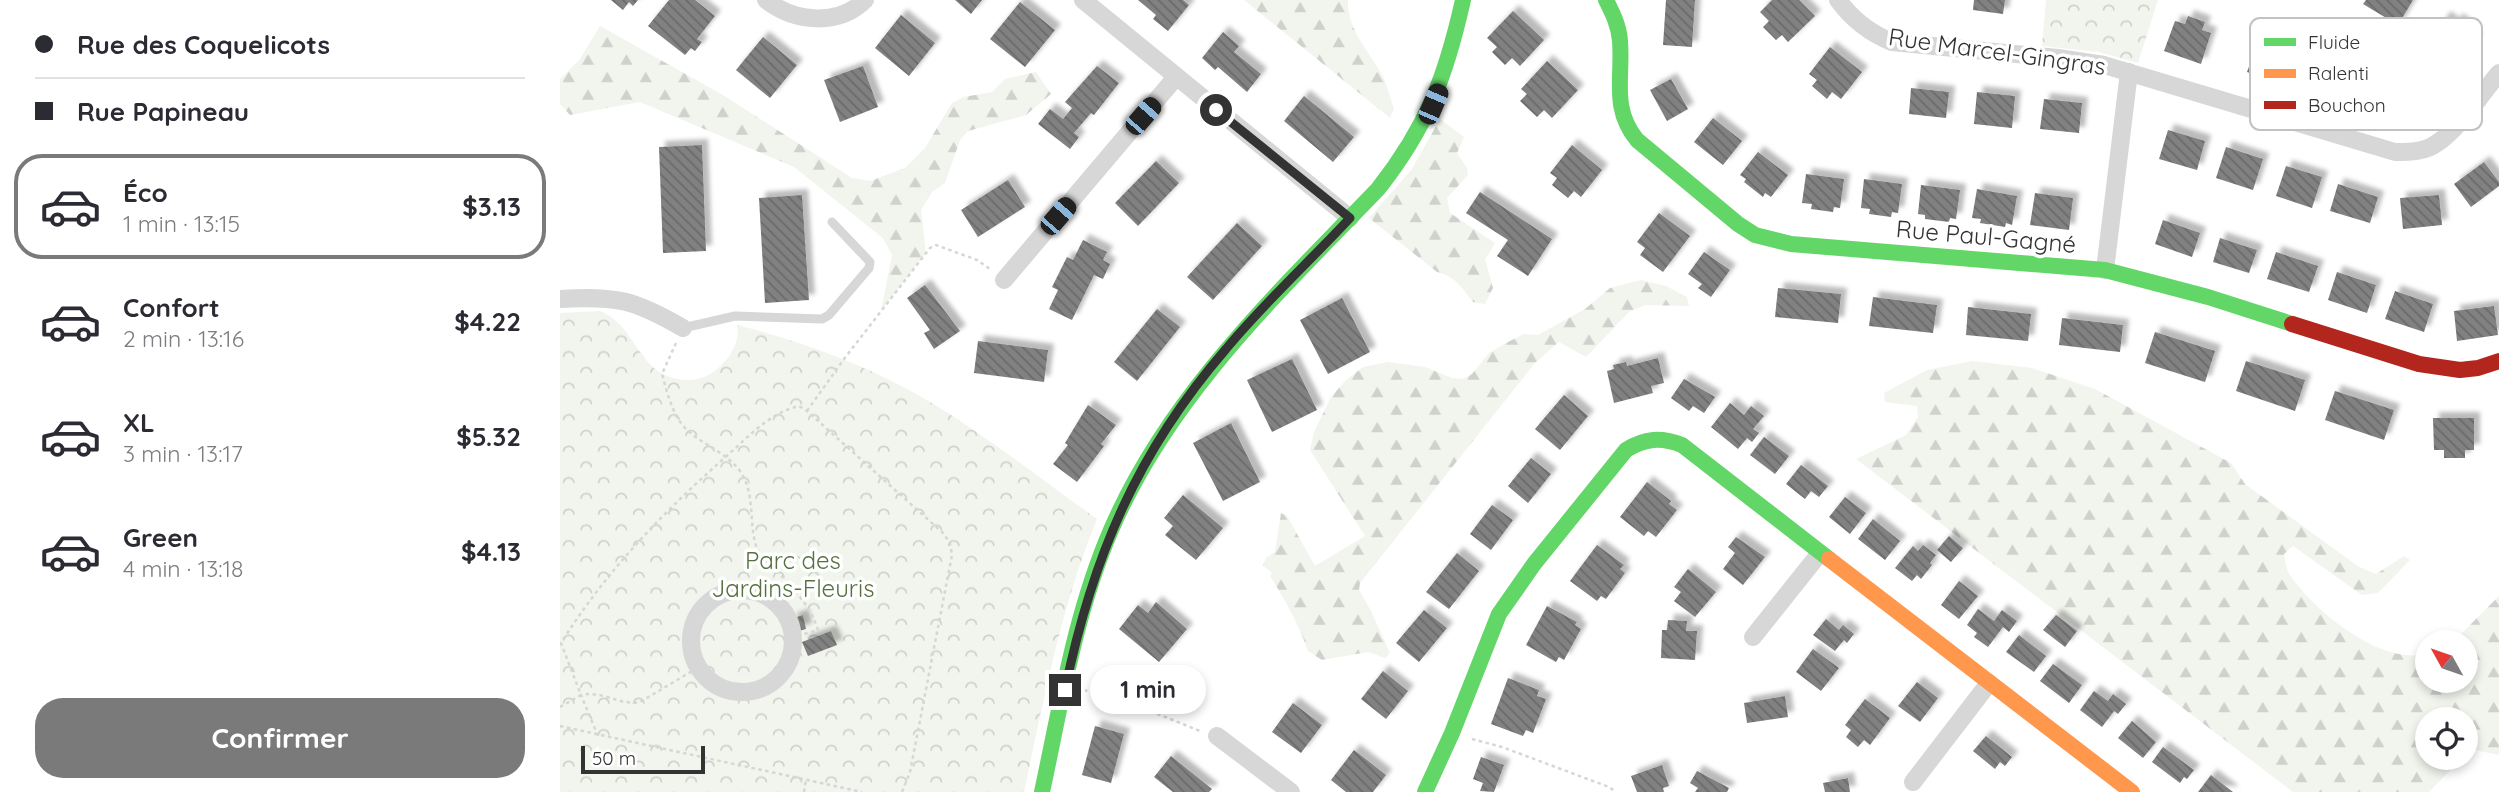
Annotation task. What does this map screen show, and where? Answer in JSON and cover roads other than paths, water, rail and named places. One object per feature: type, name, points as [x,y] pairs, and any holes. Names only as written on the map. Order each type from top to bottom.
[{"type":"street","points":[[766,0],[786,13],[810,19],[848,12],[865,0]]},
{"type":"street","points":[[1083,0],[1350,218]]},
{"type":"street","points":[[1042,792],[1090,586],[1111,529],[1148,457],[1173,417],[1226,348],[1401,162],[1445,77],[1462,0]]},
{"type":"street","name":"Rue Paul-Gagné","points":[[1606,0],[1617,22],[1620,41],[1619,104],[1628,129],[1651,153],[1755,235],[1791,244],[2105,270],[2208,297],[2419,364],[2460,370],[2499,361]]},
{"type":"street","name":"Rue Marcel-Gingras","points":[[1838,0],[1857,21],[1879,37],[1892,41],[2080,61],[2129,72],[2250,109]]},
{"type":"street","points":[[2105,270],[2129,72]]},
{"type":"street","name":"Rue Marcel-Gingras","points":[[2482,93],[2499,73]]},
{"type":"street","points":[[1004,280],[1176,77]]},
{"type":"street","name":"Rue Marcel-Gingras","points":[[2319,130],[2378,148],[2409,152],[2437,144],[2452,130]]},
{"type":"street","points":[[560,299],[601,297],[625,300],[652,310],[682,328]]},
{"type":"street","points":[[1425,792],[1452,733],[1490,635],[1513,593],[1626,450],[1639,441],[1652,437],[1669,439],[1682,445],[2132,792]]},
{"type":"street","points":[[1753,637],[1820,553]]},
{"type":"street","points":[[743,590],[754,591],[773,600],[787,616],[793,637],[792,653],[778,677],[761,688],[741,691],[731,690],[713,682],[699,667],[692,647],[694,626],[705,607],[722,594],[743,590]]},
{"type":"street","points":[[1913,782],[1989,683]]},
{"type":"street","points":[[1217,736],[1291,792]]},
{"type":"lane","points":[[682,328],[735,316],[822,319],[828,315],[869,268],[870,262],[832,222]]},
{"type":"park label","name":"Parc des Jardins-Fleuris","points":[[793,575]]}]
